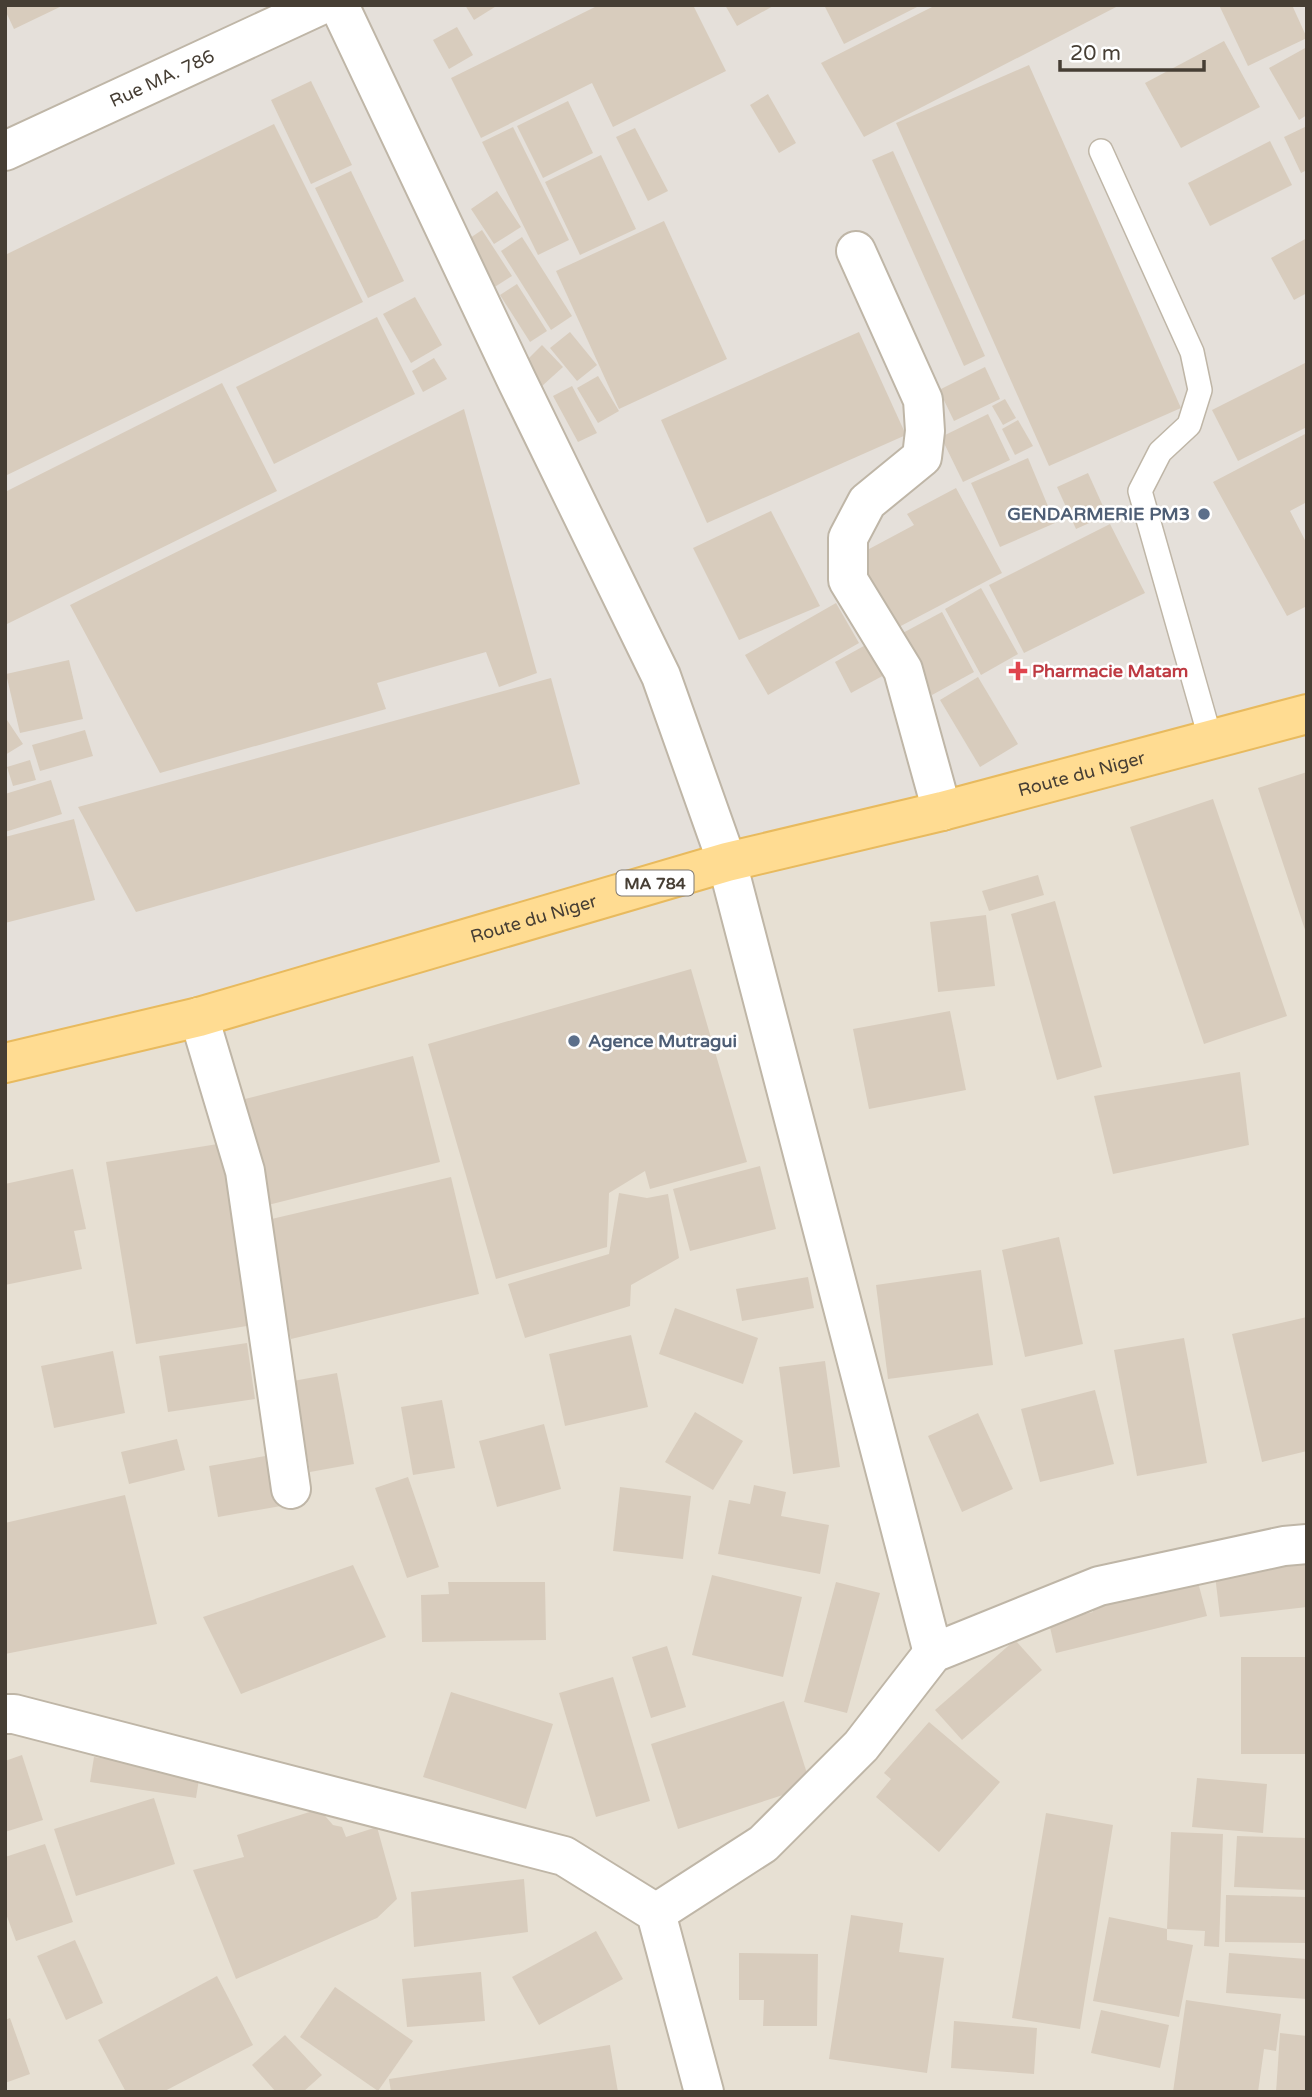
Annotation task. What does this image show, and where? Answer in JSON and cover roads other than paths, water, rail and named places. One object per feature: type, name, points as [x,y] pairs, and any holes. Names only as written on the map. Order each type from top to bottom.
[{"type":"main road","name":"Route du Niger","points":[[5,1063],[199,1017],[727,862],[942,811],[1307,715]]},
{"type":"street","name":"Rue MA. 786","points":[[5,151],[321,5]]},
{"type":"street","points":[[339,5],[517,381],[661,676],[727,862],[933,1653]]},
{"type":"street","points":[[856,251],[923,400],[925,431],[922,457],[867,502],[848,538],[848,580],[903,670],[942,811]]},
{"type":"street","points":[[199,1017],[245,1171],[291,1489]]},
{"type":"street","points":[[656,1913],[763,1844],[861,1746],[933,1653],[1099,1586],[1284,1546],[1307,1544]]},
{"type":"street","points":[[5,1714],[564,1856],[656,1913],[705,2092]]},
{"type":"lane","points":[[1101,151],[1192,352],[1200,390],[1189,425],[1160,452],[1140,491],[1211,741]]},
{"type":"place","name":"GENDARMERIE PM3","points":[[1204,514]]},
{"type":"place","name":"Pharmacie Matam","points":[[1018,671]]},
{"type":"place","name":"Agence Mutragui","points":[[574,1041]]}]
